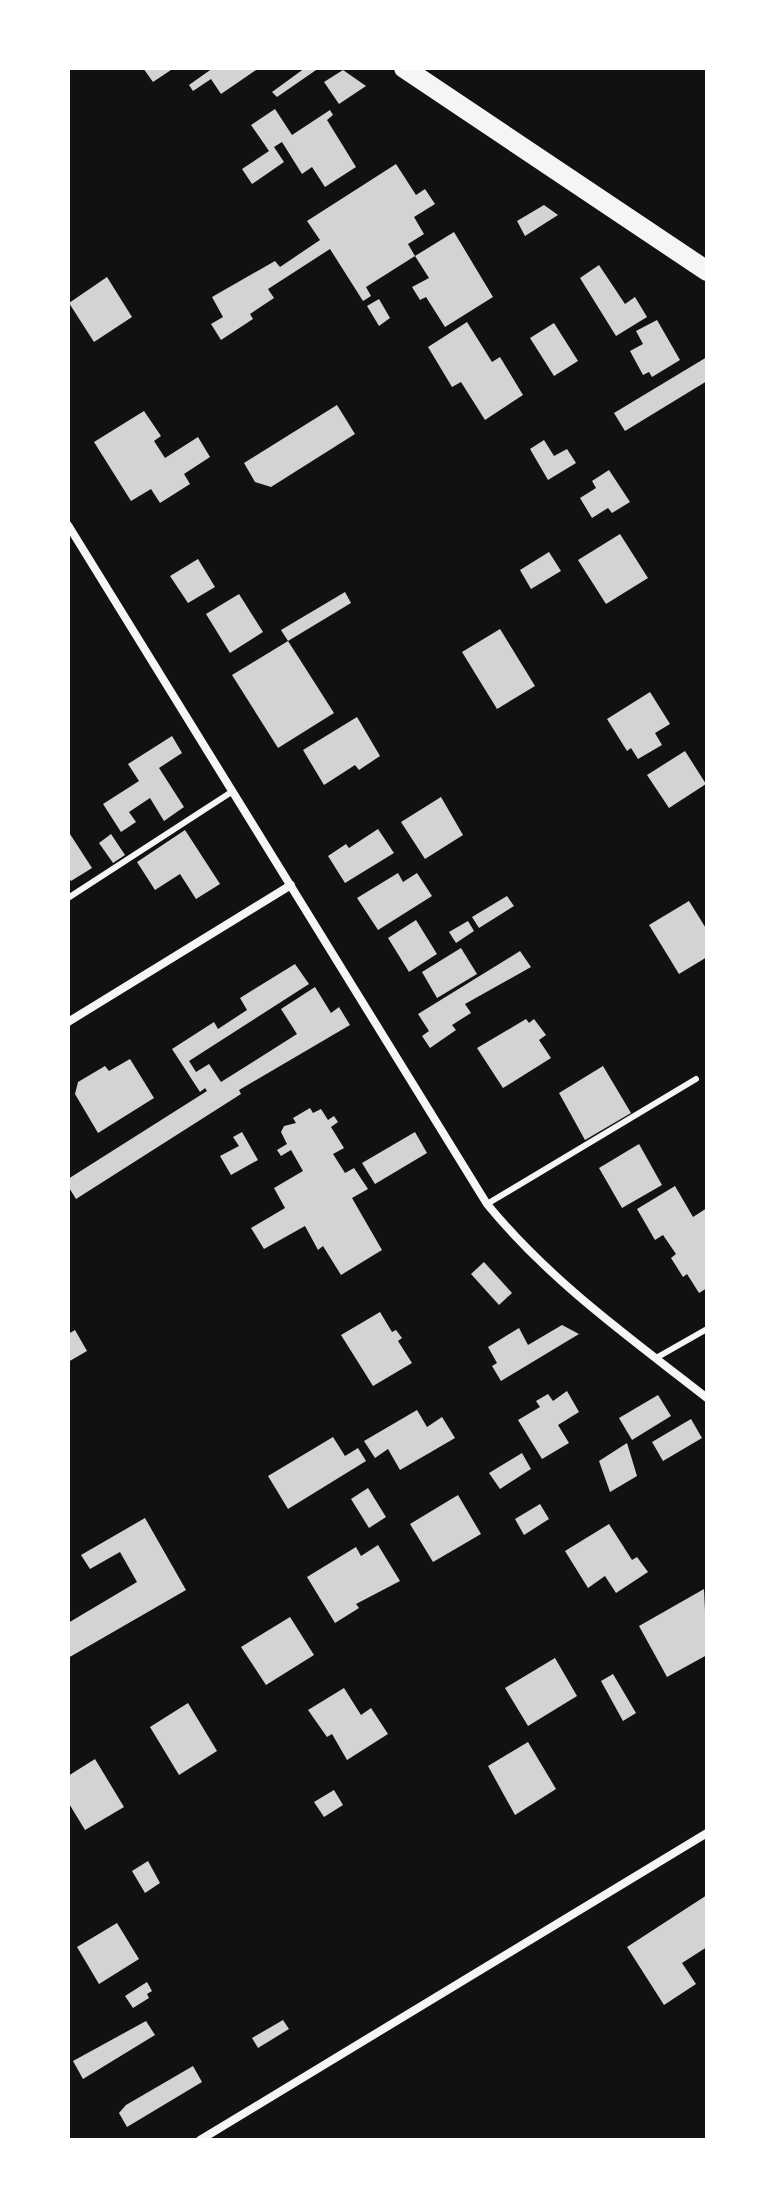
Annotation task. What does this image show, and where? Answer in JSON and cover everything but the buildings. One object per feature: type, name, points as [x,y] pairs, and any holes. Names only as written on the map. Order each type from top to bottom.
[{"type":"main road","points":[[404,68],[707,271]]},
{"type":"street","points":[[68,525],[487,1204],[543,1266],[707,1398]]},
{"type":"street","points":[[68,1022],[291,885]]},
{"type":"street","points":[[200,2140],[707,1833]]},
{"type":"lane","points":[[68,898],[233,791]]},
{"type":"lane","points":[[487,1204],[696,1079]]},
{"type":"lane","points":[[656,1358],[707,1329]]}]
